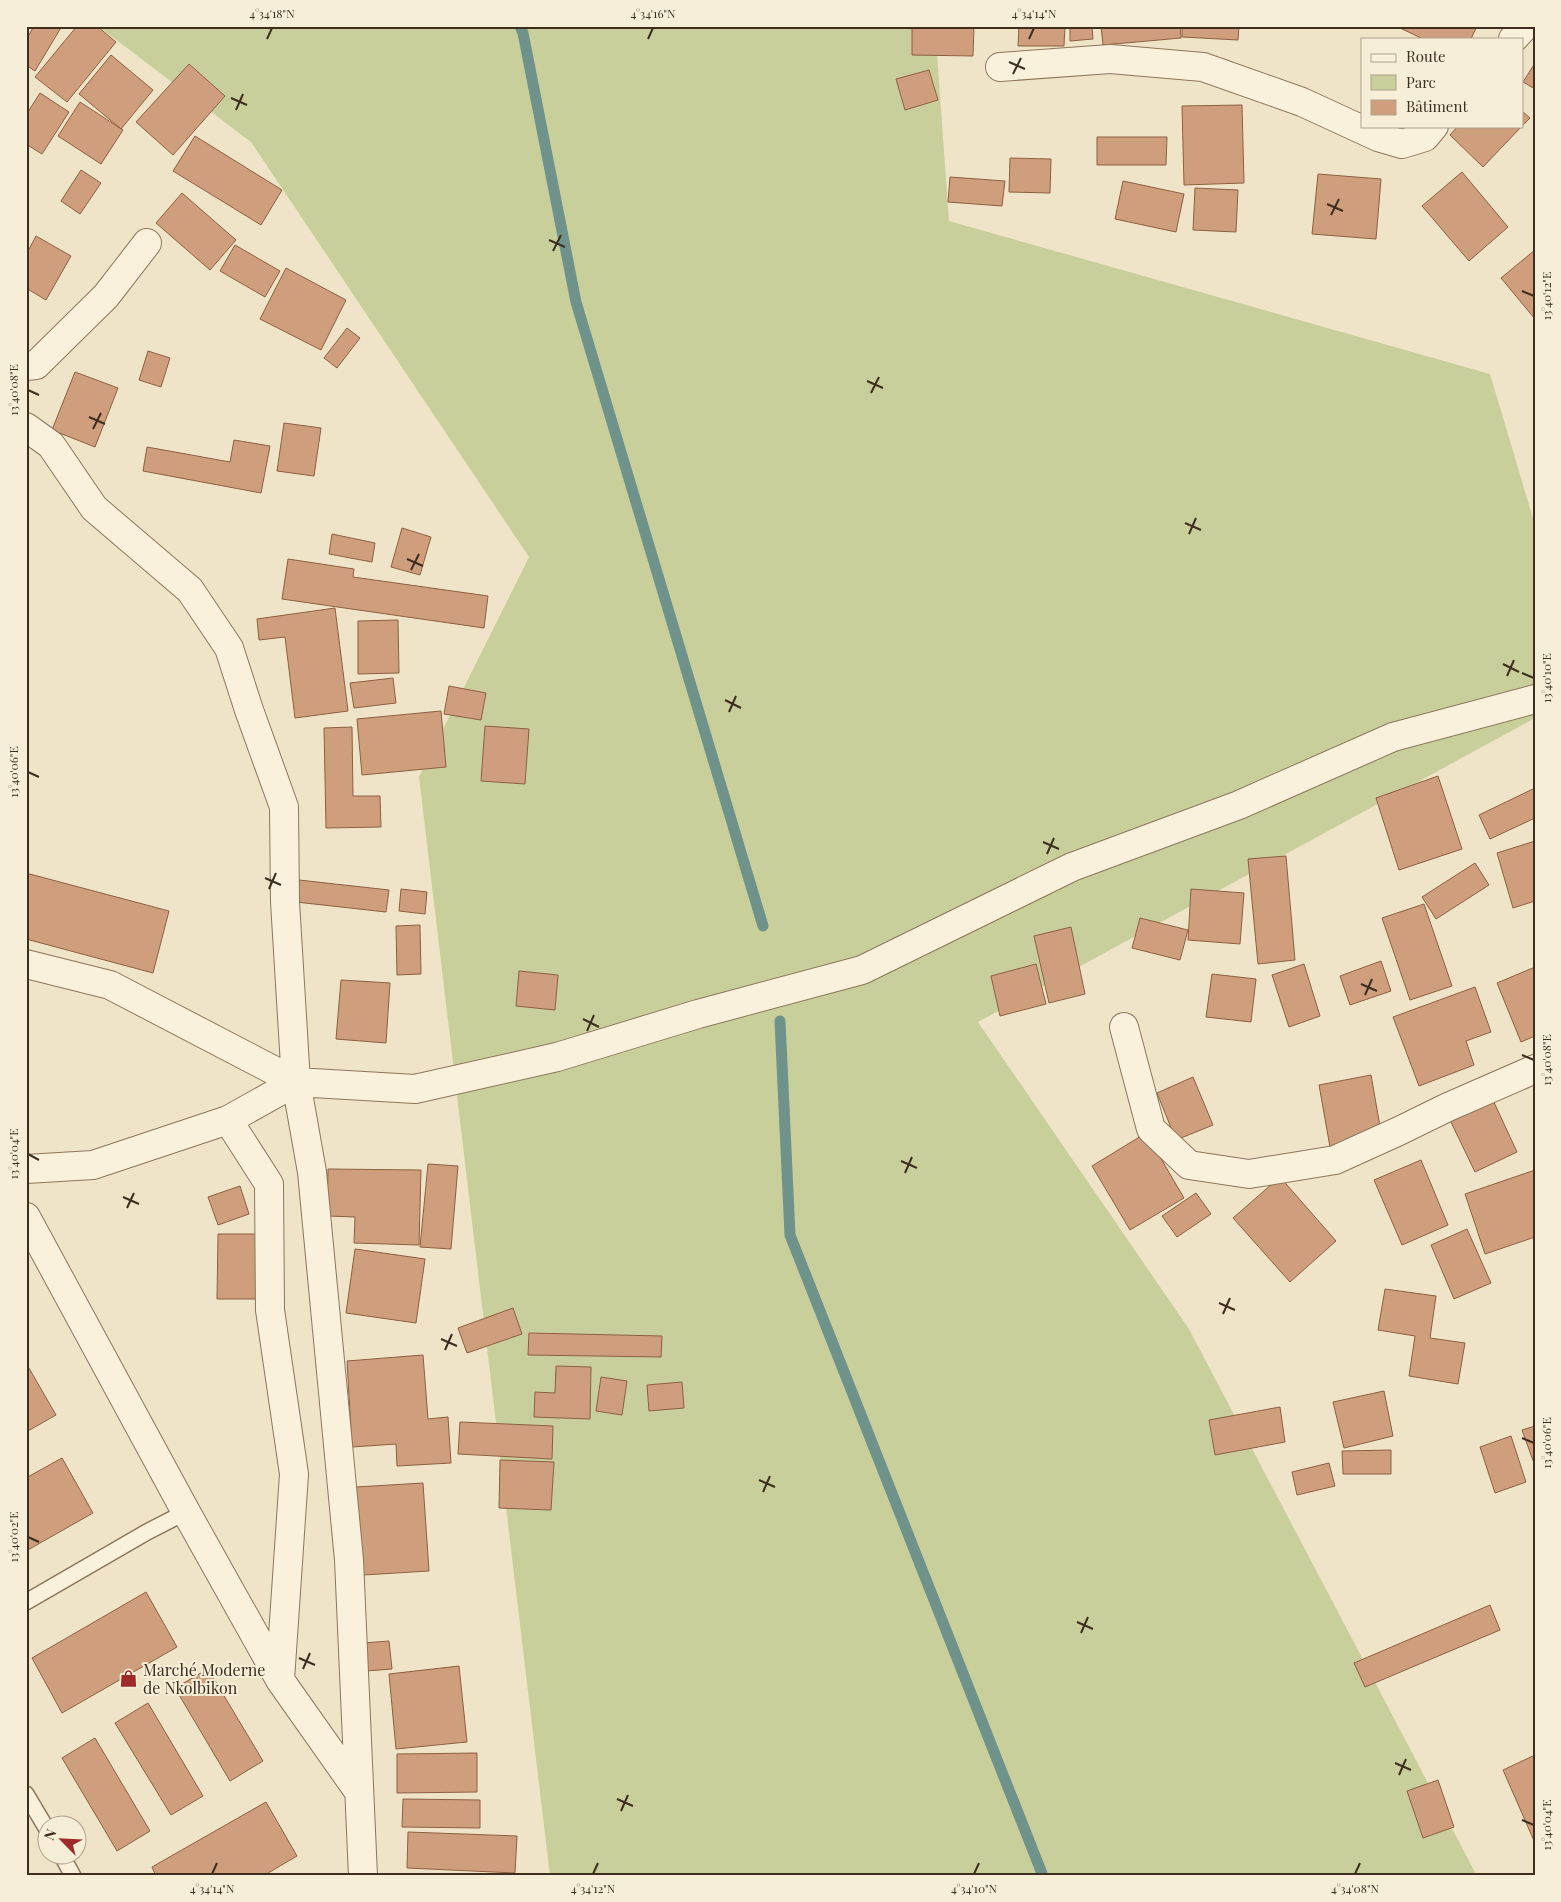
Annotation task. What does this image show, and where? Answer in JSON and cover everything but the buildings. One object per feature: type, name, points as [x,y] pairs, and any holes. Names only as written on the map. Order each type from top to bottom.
[{"type":"street","points":[[1515,38],[1525,26]]},
{"type":"street","points":[[1000,67],[1110,59],[1203,67],[1302,102],[1378,137],[1402,144],[1424,137],[1432,128]]},
{"type":"street","points":[[26,366],[36,365],[106,296],[147,243]]},
{"type":"street","points":[[26,428],[50,445],[94,508],[190,590],[229,648],[284,807],[285,902],[296,1082],[312,1172],[349,1560],[363,1876]]},
{"type":"street","points":[[26,964],[110,985],[296,1082],[415,1089],[557,1057],[698,1014],[862,970],[1072,867],[1239,805],[1393,737],[1535,699]]},
{"type":"street","points":[[1124,1027],[1151,1129],[1188,1165],[1249,1174],[1335,1160],[1535,1069]]},
{"type":"street","points":[[26,1168],[93,1165],[228,1120],[296,1082]]},
{"type":"street","points":[[228,1120],[269,1184],[270,1310],[294,1474],[280,1680]]},
{"type":"street","points":[[26,1217],[186,1512],[280,1680],[359,1792]]},
{"type":"lane","points":[[26,1602],[147,1532],[186,1512]]},
{"type":"lane","points":[[26,1794],[38,1814]]},
{"type":"lane","points":[[66,1864],[73,1876]]},
{"type":"green space","points":[[98,26],[935,26],[949,221],[1490,374],[1535,525],[1535,718],[978,1022],[1189,1329],[1477,1876],[550,1876],[419,777],[529,557],[251,142]]},
{"type":"waterway","points":[[520,26],[523,33],[576,302],[763,926]]},
{"type":"waterway","points":[[780,1021],[790,1235],[1043,1876]]},
{"type":"place","name":"Marché Moderne de Nkolbikon","points":[[129,1678]]}]
